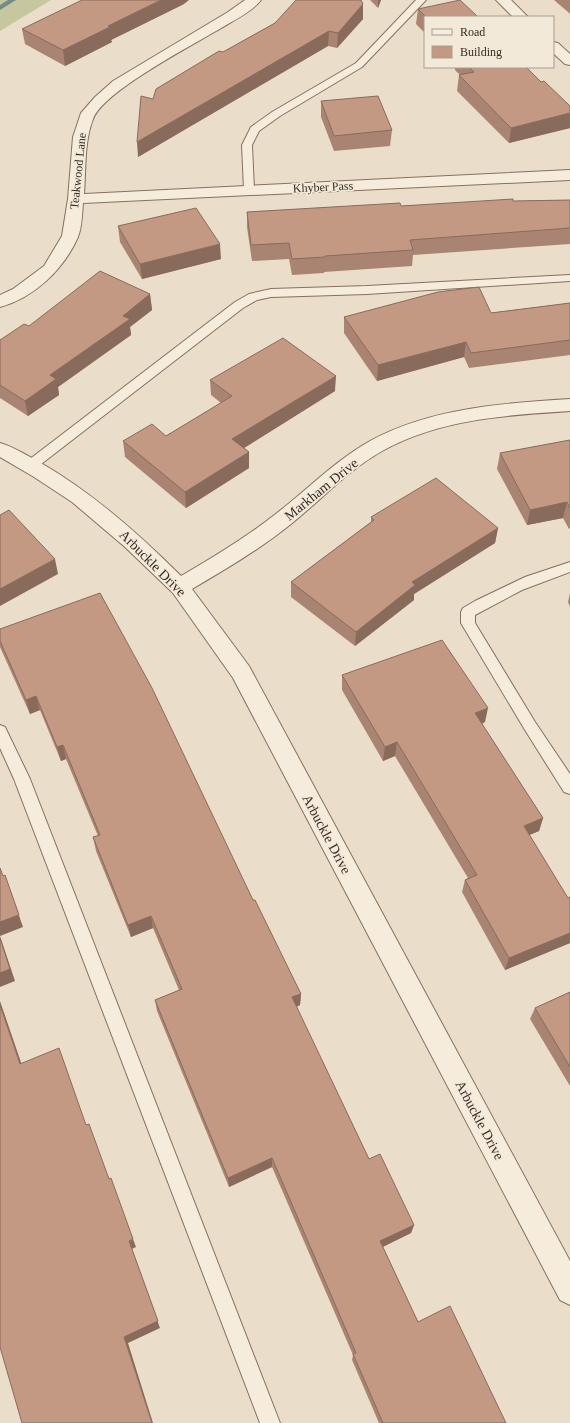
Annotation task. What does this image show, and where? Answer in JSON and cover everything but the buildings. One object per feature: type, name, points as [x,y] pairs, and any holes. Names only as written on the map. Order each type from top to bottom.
[{"type":"street","name":"Teakwood Lane","points":[[0,302],[19,293],[50,270],[70,236],[76,199],[80,137],[86,116],[100,100],[118,84],[233,15],[254,0]]},
{"type":"street","points":[[503,0],[520,16]]},
{"type":"street","points":[[554,47],[570,61]]},
{"type":"street","name":"Khyber Pass","points":[[76,199],[570,175]]},
{"type":"street","name":"Markham Drive","points":[[178,586],[238,552],[285,518],[337,472],[379,445],[420,428],[480,414],[530,407],[570,405]]},
{"type":"street","name":"Arbuckle Drive","points":[[0,449],[31,465],[79,496],[124,533],[178,586],[210,626],[241,672],[570,1290]]},
{"type":"lane","points":[[249,190],[247,145],[255,129],[276,114],[359,65],[421,0]]},
{"type":"lane","points":[[31,465],[239,305],[253,297],[271,293],[367,290],[570,278]]},
{"type":"lane","points":[[570,567],[550,573],[497,596],[468,612],[468,623],[530,726],[570,787]]},
{"type":"lane","points":[[0,731],[22,779],[270,1423]]},
{"type":"green space","points":[[0,0],[51,0],[0,31]]},
{"type":"waterway","points":[[0,8],[13,0]]}]
